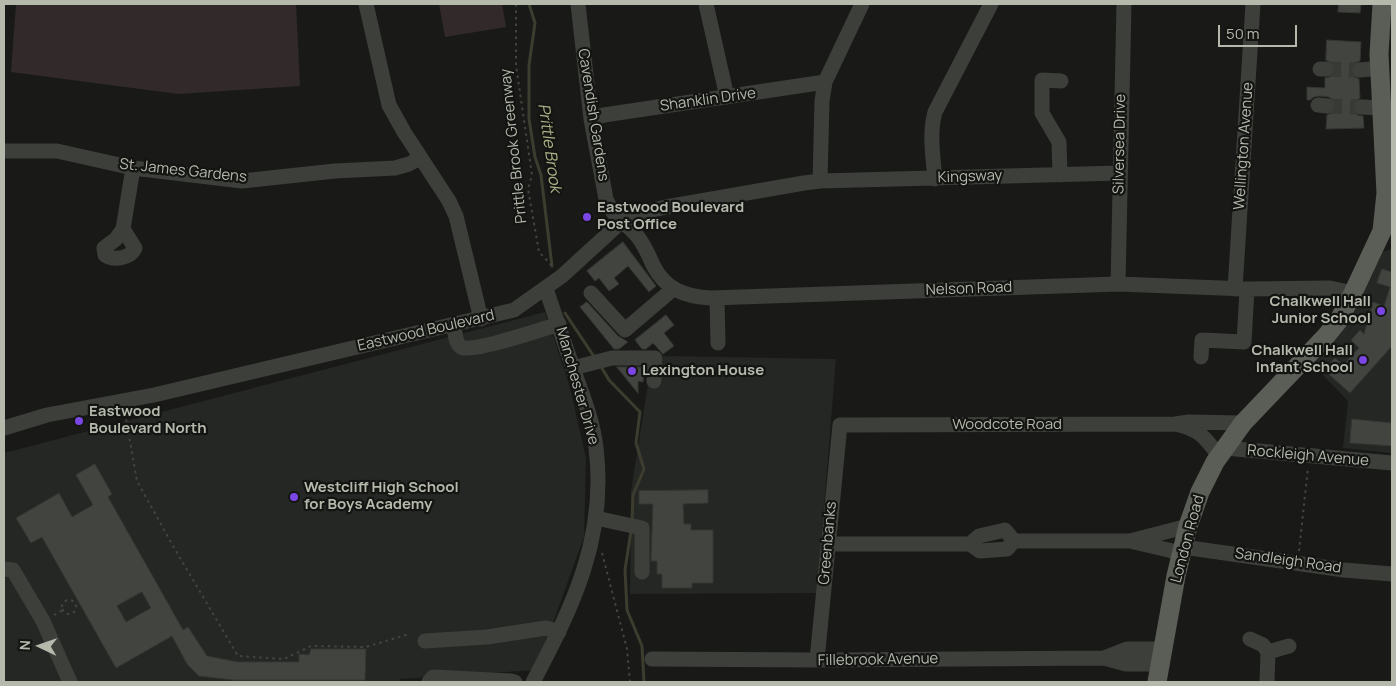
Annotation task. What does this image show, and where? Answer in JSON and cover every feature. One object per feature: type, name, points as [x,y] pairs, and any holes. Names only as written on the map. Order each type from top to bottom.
[{"type":"main road","name":"London Road","points":[[1160,665],[1182,550],[1200,492],[1222,452],[1243,423],[1339,320],[1387,232],[1380,68],[1382,4]]},
{"type":"street","points":[[366,4],[389,105],[420,158],[449,201],[456,216],[481,319]]},
{"type":"street","name":"Cavendish Gardens","points":[[578,4],[591,119],[606,199],[611,210],[621,222]]},
{"type":"street","points":[[706,4],[728,97]]},
{"type":"street","points":[[820,181],[822,101],[825,82],[862,4]]},
{"type":"street","points":[[934,178],[932,122],[935,112],[991,4]]},
{"type":"street","name":"Silversea Drive","points":[[1118,284],[1124,4]]},
{"type":"street","name":"Wellington Avenue","points":[[1201,357],[1202,340],[1244,342],[1241,289],[1253,4]]},
{"type":"street","points":[[1360,70],[1380,68]]},
{"type":"street","points":[[1060,175],[1059,142],[1045,121],[1041,103],[1042,80],[1061,81]]},
{"type":"street","name":"Shanklin Drive","points":[[591,119],[825,82]]},
{"type":"street","points":[[1362,107],[1382,108]]},
{"type":"street","name":"St. James Gardens","points":[[4,151],[57,151],[133,168],[242,181],[335,171],[401,167],[420,158]]},
{"type":"street","points":[[123,229],[133,168]]},
{"type":"street","name":"Kingsway","points":[[820,181],[1120,173]]},
{"type":"street","name":"Eastwood Boulevard","points":[[4,428],[47,415],[122,401],[514,310],[562,276],[621,222],[644,212],[804,182],[820,181]]},
{"type":"street","points":[[591,292],[624,330],[673,289],[663,280],[654,267],[637,236],[621,222]]},
{"type":"street","name":"Nelson Road","points":[[673,289],[689,296],[717,298],[1118,284],[1241,289],[1330,288],[1353,293]]},
{"type":"street","name":"Manchester Drive","points":[[533,682],[559,632],[592,546],[598,482],[596,447],[590,419],[560,324],[546,289]]},
{"type":"street","points":[[717,298],[718,343]]},
{"type":"street","points":[[454,325],[456,341],[464,349],[491,344],[560,324]]},
{"type":"street","points":[[573,368],[606,359],[655,358],[654,381]]},
{"type":"street","name":"Woodcote Road","points":[[840,425],[1243,423]]},
{"type":"street","name":"Woodcote Road","points":[[1175,424],[1190,428],[1206,438],[1222,452]]},
{"type":"street","name":"Greenbanks","points":[[817,660],[840,425]]},
{"type":"street","name":"Rockleigh Avenue","points":[[1222,452],[1309,456],[1392,463]]},
{"type":"street","points":[[596,518],[642,528],[642,572]]},
{"type":"street","points":[[828,544],[970,544],[980,551],[1007,549],[1014,541],[1130,541],[1188,526]]},
{"type":"street","name":"Sandleigh Road","points":[[1130,541],[1182,550],[1392,574]]},
{"type":"street","points":[[4,569],[13,570],[44,621],[70,682]]},
{"type":"street","points":[[425,641],[487,637],[546,628],[559,632]]},
{"type":"street","points":[[1250,639],[1263,645],[1268,652],[1267,682]]},
{"type":"street","points":[[1268,652],[1289,646]]},
{"type":"street","name":"Fillebrook Avenue","points":[[652,659],[1104,658],[1126,664],[1160,665]]},
{"type":"street","points":[[429,682],[433,677],[514,682]]},
{"type":"path","name":"Prittle Brook Greenway","points":[[516,4],[516,65],[532,175],[528,189],[539,252],[562,276]]},
{"type":"path","points":[[122,401],[137,481],[238,656],[284,659],[311,646],[366,647],[410,634]]},
{"type":"path","points":[[1297,563],[1309,456]]},
{"type":"path","points":[[602,553],[627,649],[630,682]]},
{"type":"path","points":[[66,600],[71,600],[75,603],[75,610],[72,613],[66,613],[63,610],[62,606],[66,600]]},
{"type":"shaded area","points":[[16,4],[296,4],[300,86],[178,94],[11,72]]},
{"type":"shaded area","points":[[439,4],[502,4],[506,27],[445,37]]},
{"type":"shaded area","points":[[1392,249],[1392,453],[1343,448],[1348,401],[1312,364],[1347,325],[1383,252]]},
{"type":"shaded area","name":"Westcliff High School for Boys Academy","points":[[545,312],[569,384],[586,458],[584,537],[536,670],[400,679],[400,682],[4,682],[4,453]]},
{"type":"shaded area","points":[[663,356],[836,359],[817,593],[630,594],[631,491],[648,384],[661,385]]},
{"type":"building","points":[[1339,4],[1361,4],[1360,13],[1338,12]]},
{"type":"building","points":[[1327,40],[1361,42],[1360,61],[1354,63],[1351,70],[1353,76],[1359,79],[1360,98],[1354,102],[1353,107],[1357,115],[1363,116],[1364,128],[1326,129],[1327,115],[1335,111],[1335,102],[1329,97],[1319,96],[1307,100],[1307,87],[1325,88],[1325,78],[1330,77],[1334,73],[1334,64],[1326,60]]},
{"type":"building","points":[[623,242],[656,286],[649,292],[628,266],[614,278],[619,284],[609,291],[599,278],[595,281],[587,271]]},
{"type":"building","points":[[1382,269],[1392,272],[1392,346],[1350,393],[1324,370],[1335,358],[1343,365],[1359,348],[1351,340],[1360,330],[1364,334],[1373,302],[1384,306],[1390,287],[1377,283]]},
{"type":"building","points":[[587,302],[618,336],[628,342],[619,349],[614,349],[580,307]]},
{"type":"building","points":[[666,315],[674,325],[664,333],[674,346],[663,354],[653,343],[646,349],[642,349],[635,340]]},
{"type":"building","name":"Lexington House","points":[[617,367],[644,367],[643,382],[638,381],[638,393]]},
{"type":"building","points":[[1352,419],[1392,423],[1392,446],[1350,443]]},
{"type":"building","points":[[95,464],[112,494],[108,497],[183,630],[188,627],[207,656],[238,662],[299,662],[299,654],[309,655],[311,649],[366,649],[365,680],[234,680],[199,676],[187,664],[172,636],[116,668],[42,537],[31,543],[16,518],[59,493],[72,517],[93,505],[76,475]],"holes":[[[142,592],[151,608],[126,622],[117,606]]]},
{"type":"building","points":[[708,490],[708,503],[683,504],[684,524],[691,524],[691,530],[713,530],[713,583],[692,583],[692,588],[662,588],[662,574],[657,574],[657,561],[651,561],[653,504],[639,504],[639,491]]},
{"type":"waterway","name":"Prittle Brook","points":[[529,4],[535,23],[529,65],[529,119],[535,157],[541,175],[552,266]]},
{"type":"waterway","name":"Prittle Brook","points":[[565,313],[595,358]]},
{"type":"waterway","name":"Prittle Brook","points":[[600,365],[609,380],[640,412],[636,443],[644,469],[633,495],[632,520]]},
{"type":"waterway","name":"Prittle Brook","points":[[631,531],[625,570],[627,610],[642,646],[644,682]]},
{"type":"tunnel","points":[[1326,69],[1360,70]]},
{"type":"tunnel","points":[[1327,106],[1362,107]]},
{"type":"place","name":"Eastwood Boulevard Post Office","points":[[587,217]]},
{"type":"place","name":"Chalkwell Hall Junior School","points":[[1381,311]]},
{"type":"place","name":"Chalkwell Hall Infant School","points":[[1363,360]]},
{"type":"place","name":"Lexington House","points":[[632,371]]},
{"type":"place","name":"Eastwood Boulevard North","points":[[79,421]]},
{"type":"place","name":"Westcliff High School for Boys Academy","points":[[294,497]]}]
